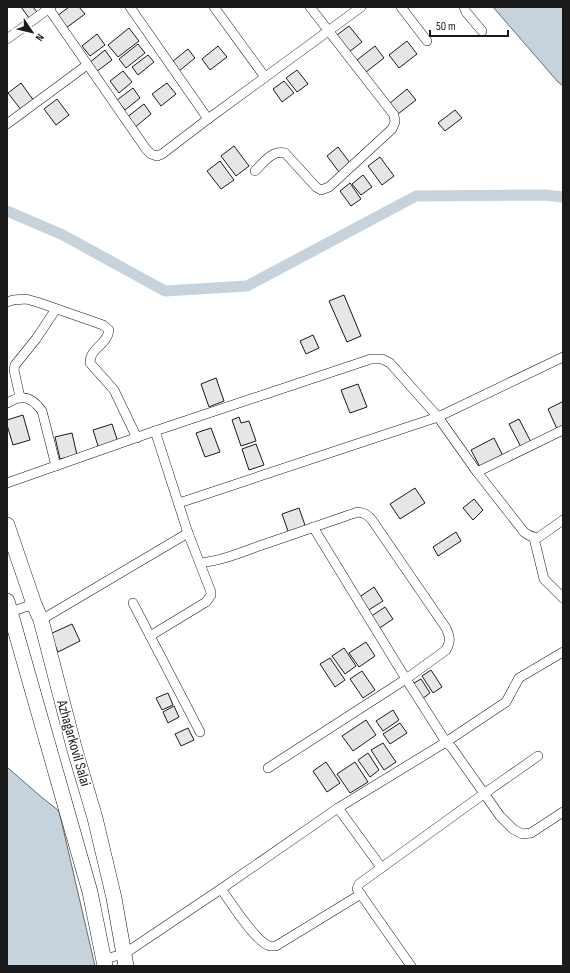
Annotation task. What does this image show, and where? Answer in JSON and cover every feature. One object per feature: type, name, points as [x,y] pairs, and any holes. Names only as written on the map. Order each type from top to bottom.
[{"type":"main road","name":"Azhagarkovil Salai","points":[[7,524],[34,604],[41,620],[74,748],[95,818],[114,898],[125,960]]},
{"type":"main road","name":"Azhagarkovil Salai","points":[[8,609],[90,892],[104,962]]},
{"type":"street","points":[[130,7],[208,119]]},
{"type":"street","points":[[214,7],[265,77]]},
{"type":"street","points":[[255,171],[274,153],[285,153],[316,187],[321,190],[325,189],[392,129],[395,122],[394,115],[310,7]]},
{"type":"street","points":[[7,39],[50,8],[87,65],[146,149],[151,154],[157,156],[162,154],[361,7]]},
{"type":"street","points":[[401,7],[427,41]]},
{"type":"street","points":[[464,7],[466,12],[482,31]]},
{"type":"street","points":[[7,124],[87,65]]},
{"type":"street","points":[[7,302],[26,299],[103,325],[109,330],[105,340],[91,355],[90,363],[114,390],[137,438]]},
{"type":"street","points":[[20,397],[14,370],[15,365],[36,339],[56,309]]},
{"type":"street","points":[[179,503],[438,417],[563,356]]},
{"type":"street","points":[[7,483],[155,431],[371,360],[382,359],[390,363],[438,417],[476,472],[524,532],[534,538],[539,537],[563,520]]},
{"type":"street","points":[[7,403],[20,397],[29,398],[37,404],[42,411],[56,466]]},
{"type":"street","points":[[476,472],[563,430]]},
{"type":"street","points":[[150,636],[206,602],[211,592],[188,533],[155,431]]},
{"type":"street","points":[[200,563],[217,560],[358,512],[363,512],[368,516],[446,628],[450,637],[449,645],[446,650],[406,679],[268,768]]},
{"type":"street","points":[[313,527],[446,742],[452,748],[500,816],[513,829],[522,834],[531,832],[563,812]]},
{"type":"street","points":[[41,620],[188,533]]},
{"type":"street","points":[[534,538],[544,579],[563,598]]},
{"type":"street","points":[[133,603],[200,732]]},
{"type":"street","points":[[8,609],[34,604]]},
{"type":"street","points":[[104,962],[125,960],[221,889],[338,808],[446,742],[506,702],[519,678],[563,652]]},
{"type":"street","points":[[411,966],[357,889],[359,884],[484,793],[538,756]]},
{"type":"street","points":[[338,808],[381,867]]},
{"type":"street","points":[[221,889],[252,932],[262,942],[269,946],[276,946],[361,894]]},
{"type":"shaded area","points":[[493,7],[563,7],[563,86],[558,82]]},
{"type":"shaded area","points":[[7,767],[59,811],[95,966],[7,966]]},
{"type":"building","points":[[21,7],[33,7],[37,12],[29,18]]},
{"type":"building","points":[[69,7],[79,7],[85,14],[66,28],[57,16]]},
{"type":"building","points":[[349,26],[362,42],[349,52],[337,35]]},
{"type":"building","points":[[129,28],[139,41],[118,57],[108,45]]},
{"type":"building","points":[[97,34],[105,45],[90,56],[82,46]]},
{"type":"building","points":[[407,41],[417,54],[399,68],[389,55]]},
{"type":"building","points":[[138,44],[145,53],[126,68],[119,59]]},
{"type":"building","points":[[218,46],[227,57],[210,70],[202,59]]},
{"type":"building","points":[[375,46],[384,58],[366,72],[357,60]]},
{"type":"building","points":[[188,49],[195,58],[179,71],[172,62]]},
{"type":"building","points":[[105,50],[112,60],[96,72],[89,63]]},
{"type":"building","points":[[148,55],[154,62],[138,75],[132,67]]},
{"type":"building","points":[[297,70],[308,84],[297,92],[286,78]]},
{"type":"building","points":[[123,71],[132,82],[119,93],[110,81]]},
{"type":"building","points":[[284,81],[294,93],[282,102],[273,89]]},
{"type":"building","points":[[21,83],[34,101],[22,111],[8,93]]},
{"type":"building","points":[[167,83],[176,94],[161,106],[152,94]]},
{"type":"building","points":[[133,88],[140,98],[125,110],[117,100]]},
{"type":"building","points":[[407,89],[416,100],[398,114],[390,103]]},
{"type":"building","points":[[57,99],[69,115],[56,125],[44,109]]},
{"type":"building","points":[[144,104],[151,114],[134,128],[126,118]]},
{"type":"building","points":[[455,110],[462,118],[445,131],[438,123]]},
{"type":"building","points":[[234,146],[249,166],[236,176],[221,156]]},
{"type":"building","points":[[338,147],[350,163],[339,172],[327,156]]},
{"type":"building","points":[[380,157],[394,176],[382,185],[368,166]]},
{"type":"building","points":[[220,161],[234,180],[221,189],[207,171]]},
{"type":"building","points":[[363,175],[372,187],[361,195],[352,184]]},
{"type":"building","points":[[350,183],[361,199],[351,206],[340,191]]},
{"type":"building","points":[[344,295],[361,336],[347,342],[329,301]]},
{"type":"building","points":[[313,335],[319,348],[306,354],[300,341]]},
{"type":"building","points":[[216,378],[224,401],[209,407],[201,384]]},
{"type":"building","points":[[358,384],[367,407],[350,413],[341,390]]},
{"type":"building","points":[[562,402],[563,426],[557,429],[548,409]]},
{"type":"building","points":[[23,415],[30,440],[13,445],[7,420]]},
{"type":"building","points":[[239,417],[241,423],[249,421],[256,441],[241,446],[232,420]]},
{"type":"building","points":[[519,419],[532,444],[522,449],[509,424]]},
{"type":"building","points":[[112,424],[118,442],[99,449],[93,430]]},
{"type":"building","points":[[211,428],[220,452],[205,457],[196,433]]},
{"type":"building","points":[[72,433],[77,455],[60,459],[55,437]]},
{"type":"building","points":[[494,438],[503,456],[480,467],[471,450]]},
{"type":"building","points":[[256,444],[264,465],[249,470],[242,449]]},
{"type":"building","points":[[415,488],[425,503],[400,519],[390,504]]},
{"type":"building","points":[[474,499],[483,510],[473,520],[463,508]]},
{"type":"building","points":[[299,508],[306,528],[289,534],[282,514]]},
{"type":"building","points":[[456,532],[461,541],[438,556],[433,547]]},
{"type":"building","points":[[374,587],[383,601],[367,611],[358,598]]},
{"type":"building","points":[[385,607],[393,619],[378,629],[370,617]]},
{"type":"building","points":[[72,624],[80,641],[58,652],[50,634]]},
{"type":"building","points":[[366,642],[375,656],[359,667],[349,653]]},
{"type":"building","points":[[344,648],[356,666],[345,674],[332,656]]},
{"type":"building","points":[[330,658],[345,680],[335,687],[320,664]]},
{"type":"building","points":[[431,670],[442,687],[433,693],[422,676]]},
{"type":"building","points":[[362,671],[375,690],[363,698],[350,679]]},
{"type":"building","points":[[421,679],[430,693],[422,699],[412,684]]},
{"type":"building","points":[[168,693],[173,705],[162,710],[156,698]]},
{"type":"building","points":[[174,706],[179,717],[168,723],[163,712]]},
{"type":"building","points":[[393,710],[399,720],[383,731],[376,721]]},
{"type":"building","points":[[366,720],[376,735],[353,751],[342,736]]},
{"type":"building","points":[[400,723],[407,733],[390,744],[383,734]]},
{"type":"building","points":[[188,728],[194,740],[181,746],[175,734]]},
{"type":"building","points":[[383,743],[396,762],[384,770],[371,750]]},
{"type":"building","points":[[368,753],[379,770],[370,777],[358,760]]},
{"type":"building","points":[[326,762],[340,783],[327,792],[313,771]]},
{"type":"building","points":[[355,762],[368,782],[350,793],[337,774]]},
{"type":"waterway","points":[[7,211],[63,235],[165,291],[247,286],[416,196],[545,195],[563,197]]}]
